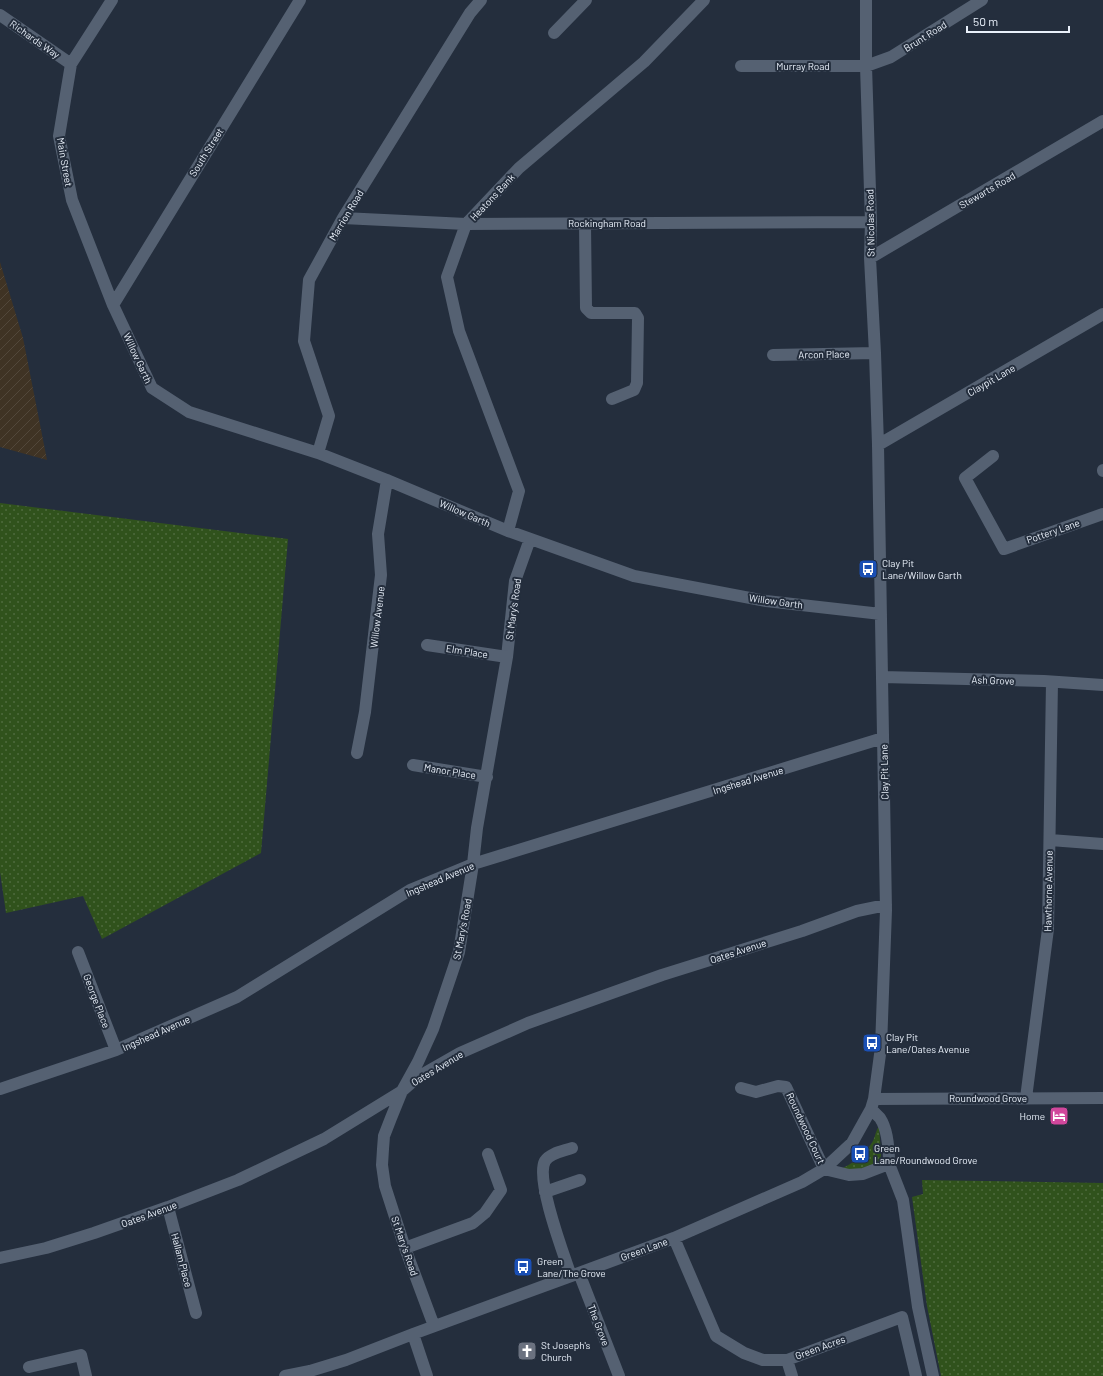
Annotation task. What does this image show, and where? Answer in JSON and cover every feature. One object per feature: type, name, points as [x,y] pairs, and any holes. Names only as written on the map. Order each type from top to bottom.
[{"type":"street","name":"Main Street","points":[[112,0],[71,64],[59,136],[72,200],[113,305]]},
{"type":"street","name":"South Street","points":[[113,305],[300,0]]},
{"type":"street","name":"Marrion Road","points":[[318,453],[329,416],[304,341],[309,280],[343,218],[470,13],[481,0]]},
{"type":"street","points":[[554,33],[586,0]]},
{"type":"street","name":"Heatons Bank","points":[[508,531],[520,491],[459,331],[447,277],[466,224],[519,168],[644,62],[704,0]]},
{"type":"street","name":"St Nicolas Road","points":[[866,0],[866,66],[871,222],[870,258],[878,446]]},
{"type":"street","name":"Brunt Road","points":[[866,66],[891,57],[982,0]]},
{"type":"street","name":"Richards Way","points":[[0,15],[71,64]]},
{"type":"street","name":"Murray Road","points":[[741,66],[866,66]]},
{"type":"street","name":"Stewarts Road","points":[[870,258],[1103,121]]},
{"type":"street","name":"Rockingham Road","points":[[343,218],[466,224],[871,222]]},
{"type":"street","points":[[585,224],[586,308],[591,313],[635,313],[638,318],[637,383],[634,390],[612,399]]},
{"type":"street","name":"Willow Garth","points":[[113,305],[152,388],[189,412],[318,453],[387,480],[508,531],[634,576],[766,600],[881,614]]},
{"type":"street","name":"Claypit Lane","points":[[878,446],[1103,314]]},
{"type":"street","name":"Arcon Place","points":[[773,355],[875,353]]},
{"type":"street","name":"Clay Pit Lane","points":[[872,1104],[880,1047],[886,905],[878,446]]},
{"type":"street","name":"Pottery Lane","points":[[993,456],[965,478],[1004,549],[1103,514]]},
{"type":"street","name":"Willow Avenue","points":[[357,753],[365,712],[381,575],[378,534],[387,480]]},
{"type":"street","name":"St Mary's Road","points":[[434,1326],[405,1248],[385,1186],[382,1165],[384,1136],[402,1091],[418,1062],[433,1029],[459,952],[473,864],[477,828],[507,657],[515,581],[530,539]]},
{"type":"street","name":"Elm Place","points":[[427,645],[507,657]]},
{"type":"street","name":"Ash Grove","points":[[882,677],[1103,685]]},
{"type":"street","name":"Hawthorne Avenue","points":[[1026,1098],[1048,929],[1052,682]]},
{"type":"street","name":"Ingshead Avenue","points":[[0,1089],[116,1050],[237,997],[410,890],[473,864],[883,738]]},
{"type":"street","name":"Manor Place","points":[[413,765],[487,777]]},
{"type":"street","points":[[1050,840],[1103,844]]},
{"type":"street","name":"Oates Avenue","points":[[0,1258],[46,1248],[94,1233],[168,1208],[238,1180],[324,1139],[402,1091],[418,1077],[460,1053],[528,1023],[662,975],[802,931],[857,911],[886,905]]},
{"type":"street","name":"George Place","points":[[78,952],[116,1050]]},
{"type":"street","name":"Roundwood Court","points":[[741,1088],[756,1092],[778,1086],[786,1087],[824,1169]]},
{"type":"street","name":"Roundwood Grove","points":[[872,1104],[1026,1098],[1103,1098]]},
{"type":"street","points":[[872,1104],[884,1128],[888,1148],[889,1164],[902,1200],[918,1306],[933,1376]]},
{"type":"street","name":"Green Lane","points":[[285,1376],[310,1371],[346,1360],[412,1334],[674,1238],[802,1182],[824,1169],[852,1143],[872,1104]]},
{"type":"street","name":"The Grove","points":[[572,1148],[552,1154],[545,1161],[543,1171],[546,1192],[555,1228],[619,1376]]},
{"type":"street","points":[[405,1248],[473,1223],[485,1213],[501,1190],[488,1154]]},
{"type":"street","points":[[824,1169],[849,1175],[863,1174],[889,1164]]},
{"type":"street","points":[[546,1192],[580,1180]]},
{"type":"street","name":"Hallam Place","points":[[168,1208],[196,1313]]},
{"type":"street","name":"Green Acres","points":[[674,1238],[716,1336],[744,1353],[763,1360],[787,1360],[902,1317],[916,1376]]},
{"type":"street","points":[[412,1334],[427,1376]]},
{"type":"street","points":[[29,1367],[81,1355],[86,1376]]},
{"type":"street","points":[[787,1360],[792,1376]]},
{"type":"shaded area","points":[[0,262],[23,338],[47,460],[0,447]]},
{"type":"green space","points":[[0,503],[288,539],[261,853],[102,939],[83,896],[6,913],[0,872]]},
{"type":"green space","points":[[879,1126],[880,1161],[875,1165],[848,1172],[841,1169],[862,1156],[872,1142]]},
{"type":"green space","points":[[922,1180],[1103,1183],[1103,1376],[941,1376],[927,1306],[912,1197],[923,1194]]},
{"type":"place","name":"Clay Pit Lane/Willow Garth","points":[[868,569]]},
{"type":"place","name":"Clay Pit Lane/Oates Avenue","points":[[872,1043]]},
{"type":"place","name":"Home","points":[[1059,1116]]},
{"type":"place","name":"Green Lane/Roundwood Grove","points":[[860,1154]]},
{"type":"place","name":"Green Lane/The Grove","points":[[523,1267]]},
{"type":"place","name":"St Joseph's Church","points":[[527,1351]]}]
